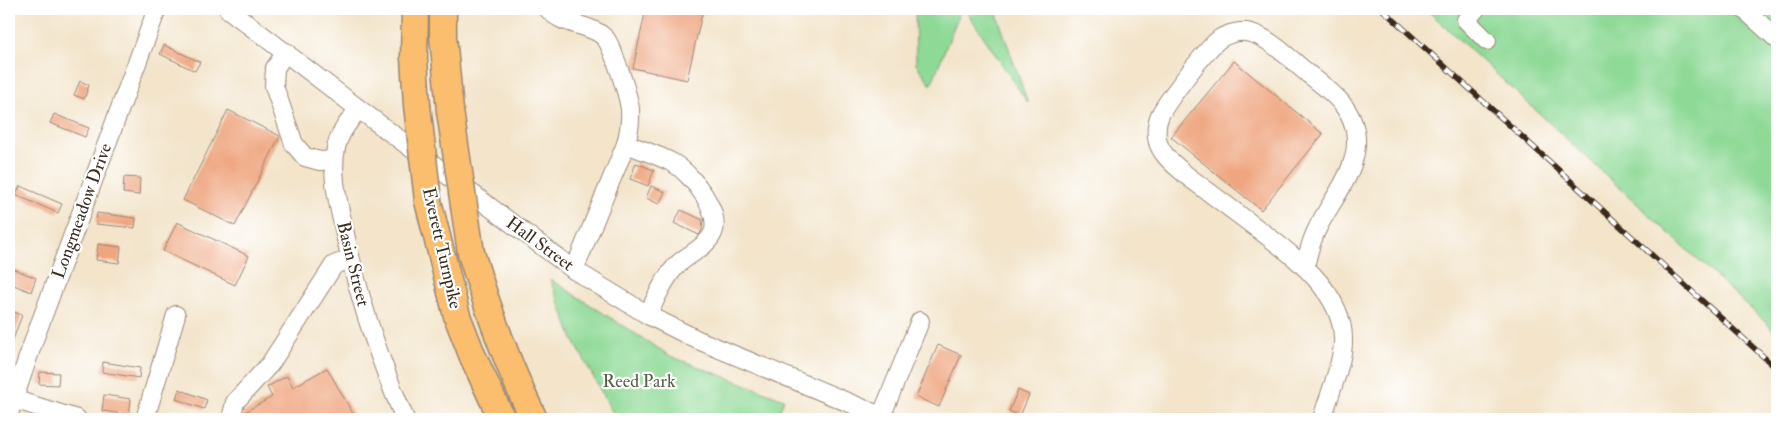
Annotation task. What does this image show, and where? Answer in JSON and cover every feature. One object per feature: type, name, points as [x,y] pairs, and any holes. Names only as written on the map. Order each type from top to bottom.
[{"type":"highway","name":"Everett Turnpike","points":[[415,9],[414,58],[417,105],[428,202],[457,316],[473,357],[502,419]]},
{"type":"highway","name":"Everett Turnpike","points":[[443,9],[443,36],[450,111],[472,253],[487,304],[520,390],[534,419]]},
{"type":"street","name":"Longmeadow Drive","points":[[11,406],[157,9]]},
{"type":"street","name":"Hall Street","points":[[228,9],[574,270],[648,315],[728,353],[885,418]]},
{"type":"street","points":[[548,9],[552,14],[563,20],[597,32],[605,39],[615,61],[630,108],[631,124],[626,144],[574,270]]},
{"type":"street","points":[[1476,9],[1466,20],[1487,41]]},
{"type":"street","points":[[1744,9],[1777,39]]},
{"type":"street","points":[[1305,267],[1308,250],[1317,228],[1350,171],[1355,154],[1353,124],[1350,114],[1332,92],[1256,34],[1245,31],[1221,37],[1211,46],[1166,104],[1158,122],[1157,139],[1161,149],[1171,162],[1286,250],[1305,267],[1333,302],[1342,323],[1343,343],[1322,419]]},
{"type":"street","points":[[286,52],[275,68],[274,86],[294,144],[305,157],[320,161],[334,160]]},
{"type":"street","name":"Basin Street","points":[[359,109],[346,125],[339,137],[336,148],[334,160],[339,208],[350,259],[376,348],[406,419]]},
{"type":"street","points":[[626,144],[673,163],[683,170],[693,180],[711,207],[716,228],[711,237],[678,264],[670,274],[648,315]]},
{"type":"street","points":[[231,419],[236,402],[270,364],[334,265],[350,259]]},
{"type":"street","points":[[145,419],[176,315]]},
{"type":"street","points":[[885,418],[920,321]]},
{"type":"street","points":[[11,406],[77,419]]},
{"type":"green space","points":[[915,9],[961,9],[931,85],[916,64]]},
{"type":"green space","points":[[965,9],[995,9],[1028,103]]},
{"type":"green space","points":[[1426,9],[1777,9],[1777,333]]},
{"type":"green space","name":"Reed Park","points":[[550,279],[670,356],[784,399],[777,419],[616,419],[573,339]]},
{"type":"building","points":[[646,9],[703,9],[687,80],[633,68]]},
{"type":"building","points":[[164,45],[200,62],[195,71],[160,54]]},
{"type":"building","points":[[1234,61],[1323,134],[1261,210],[1171,137]]},
{"type":"building","points":[[80,81],[89,85],[84,99],[74,95]]},
{"type":"building","points":[[228,110],[280,136],[235,226],[183,200]]},
{"type":"building","points":[[54,114],[89,128],[85,137],[50,123]]},
{"type":"building","points":[[636,163],[654,170],[648,186],[630,179]]},
{"type":"building","points":[[124,177],[140,178],[139,195],[123,193]]},
{"type":"building","points":[[20,186],[62,204],[58,213],[16,195]]},
{"type":"building","points":[[651,186],[665,192],[659,204],[646,198]]},
{"type":"building","points":[[681,210],[703,220],[702,230],[699,235],[674,223]]},
{"type":"building","points":[[97,213],[136,218],[135,228],[96,224]]},
{"type":"building","points":[[177,222],[249,256],[235,285],[163,251]]},
{"type":"building","points":[[98,244],[121,247],[119,263],[96,260]]},
{"type":"building","points":[[9,267],[36,278],[31,292],[9,283]]},
{"type":"building","points":[[9,310],[22,315],[10,348],[9,348]]},
{"type":"building","points":[[938,345],[961,355],[939,407],[916,397]]},
{"type":"building","points":[[103,362],[140,368],[139,378],[102,372]]},
{"type":"building","points":[[327,368],[356,419],[242,419],[243,413],[272,397],[267,387],[287,376],[293,387]]},
{"type":"building","points":[[40,372],[59,373],[58,385],[39,384]]},
{"type":"building","points":[[179,389],[207,400],[204,409],[176,399]]},
{"type":"building","points":[[1018,390],[1029,395],[1020,416],[1009,411]]},
{"type":"building","points":[[104,395],[131,399],[129,415],[102,411]]},
{"type":"railway","points":[[1382,9],[1777,369]]}]
